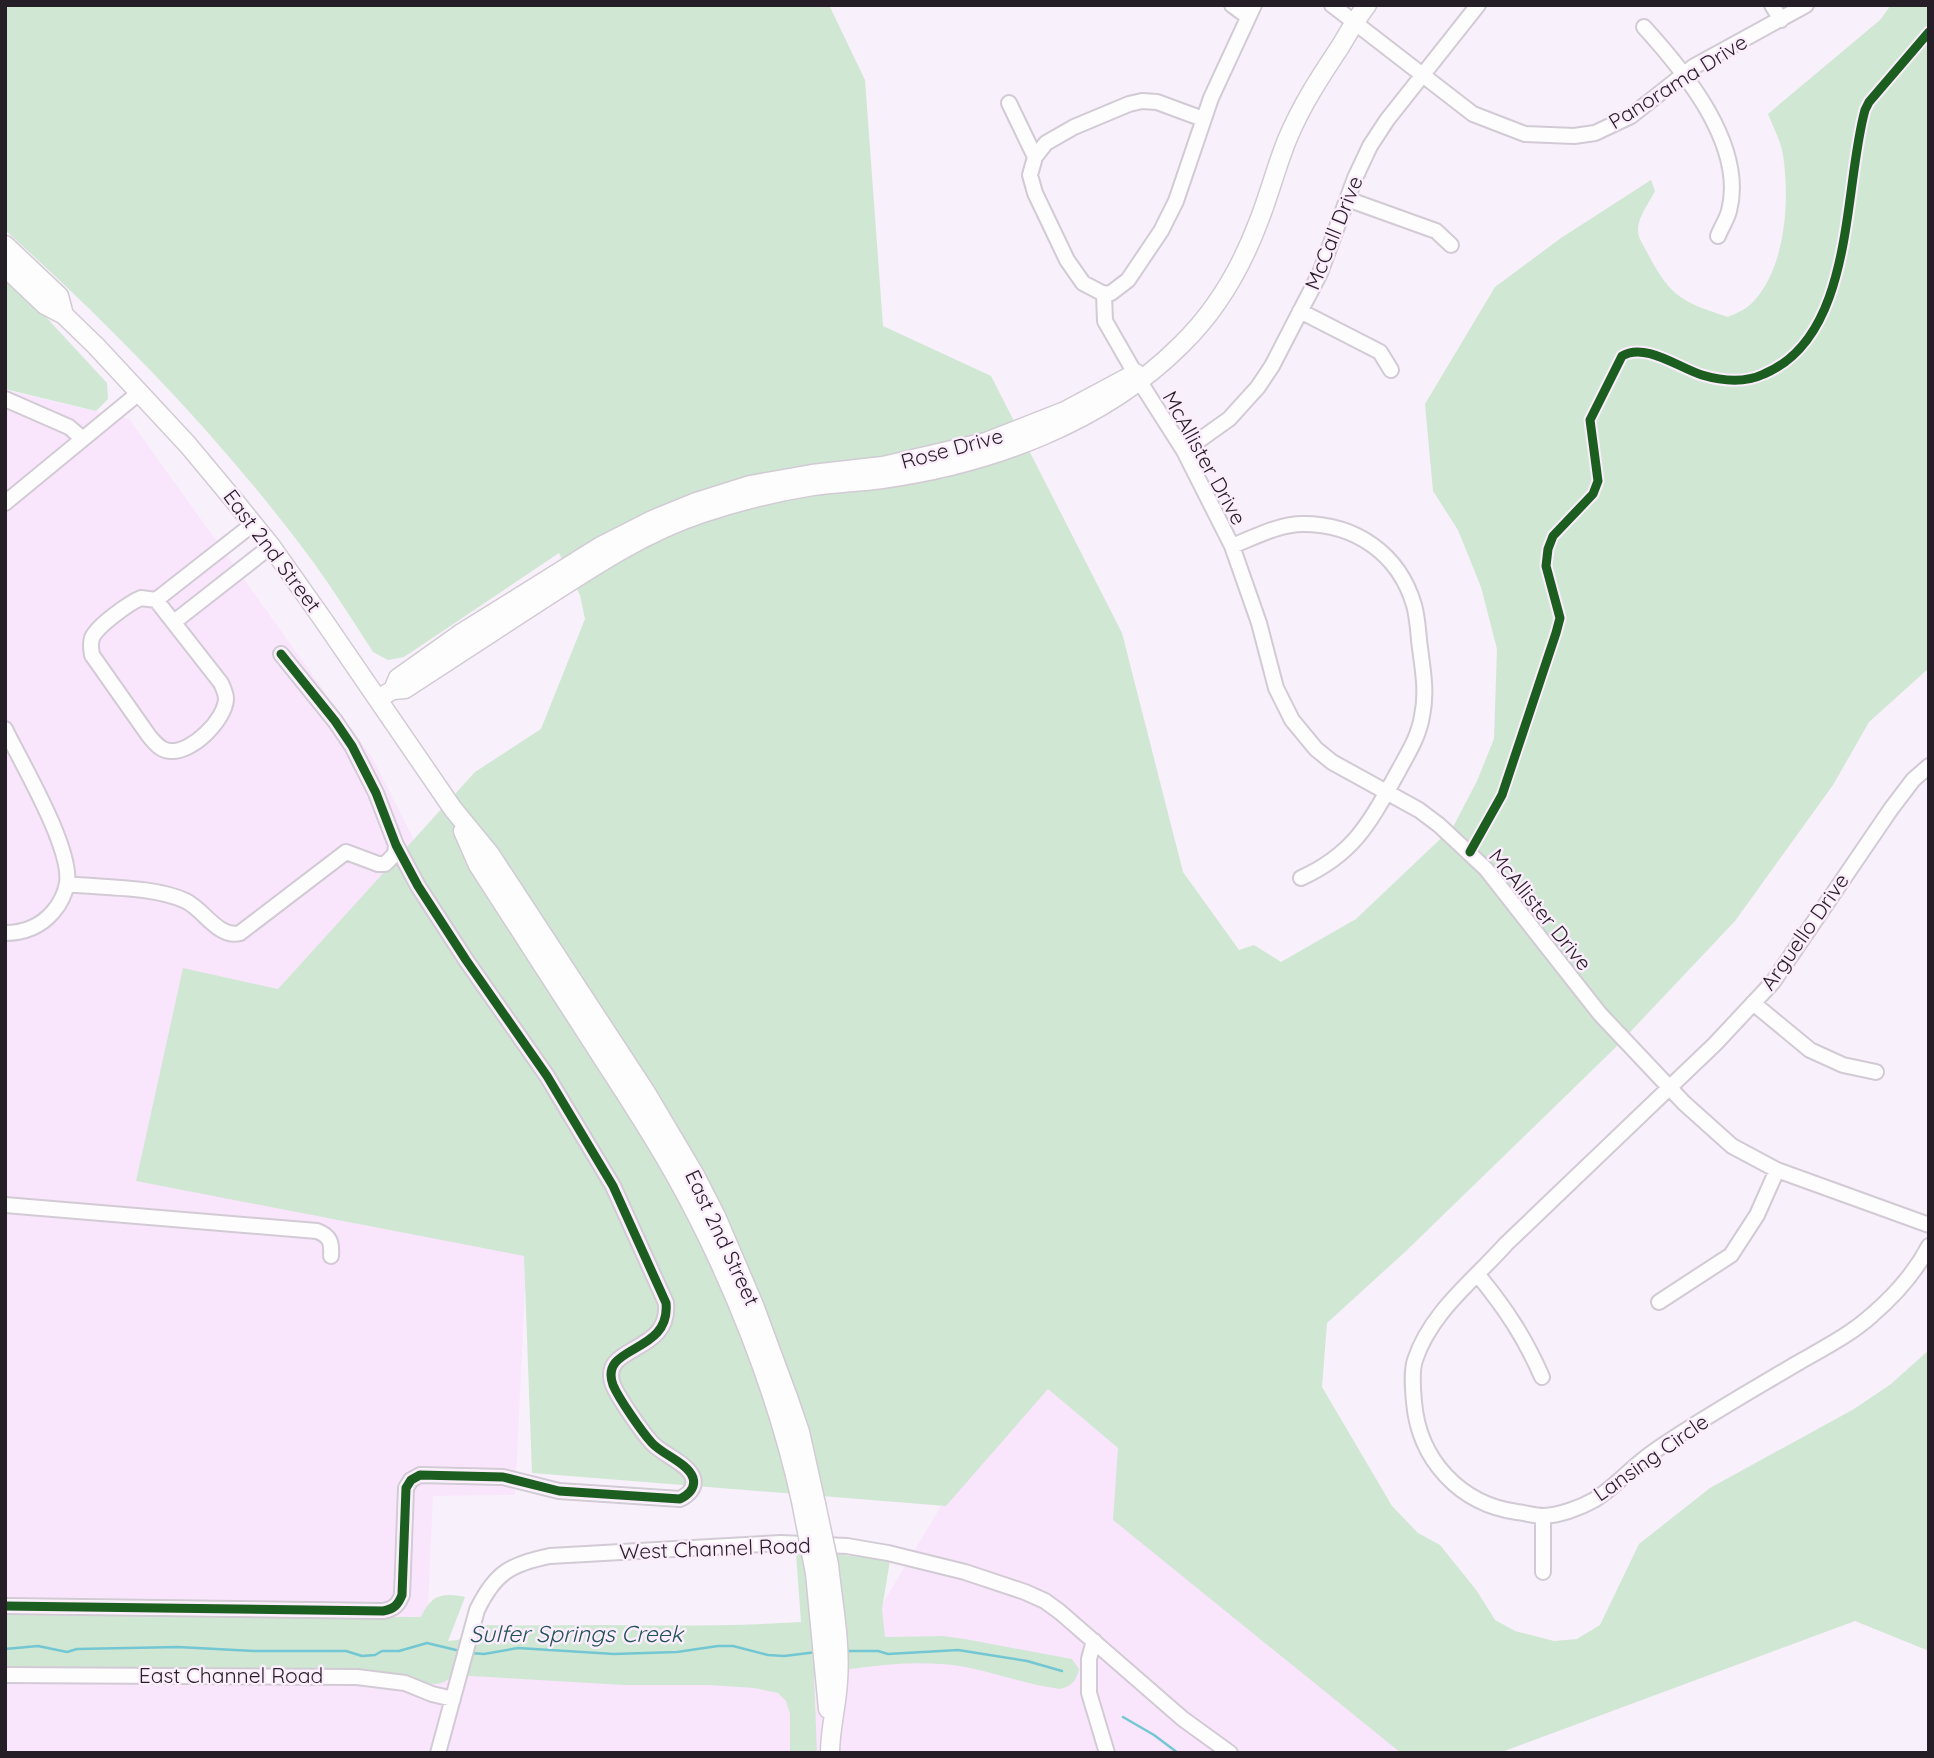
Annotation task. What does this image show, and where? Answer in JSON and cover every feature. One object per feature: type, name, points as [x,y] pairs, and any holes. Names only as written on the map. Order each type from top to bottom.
[{"type":"main road","name":"Rose Drive","points":[[386,694],[405,689],[605,559],[665,528],[753,497],[815,486],[895,477],[986,456],[1072,422],[1115,399],[1137,378],[1184,342],[1209,313],[1242,262],[1308,95],[1354,21],[1367,5]]},
{"type":"main road","name":"East 2nd Street","points":[[5,245],[59,296],[64,315]]},
{"type":"main road","name":"East 2nd Street","points":[[5,267],[45,305],[64,315],[188,445],[386,694],[453,808],[491,854],[647,1094],[695,1175],[732,1252],[772,1350],[800,1432],[809,1502],[822,1569],[836,1616],[830,1753]]},
{"type":"main road","name":"East 2nd Street","points":[[822,1569],[820,1625],[832,1682]]},
{"type":"street","points":[[1203,119],[1157,102],[1129,104],[1074,127],[1046,143],[1035,158],[1030,175],[1035,192],[1066,260],[1083,283],[1104,294],[1111,293],[1128,280],[1161,231],[1176,201],[1203,119],[1251,11],[1232,5]]},
{"type":"street","name":"Panorama Drive","points":[[1332,5],[1474,114],[1525,134],[1574,136],[1595,133],[1631,116],[1683,74],[1806,5]]},
{"type":"street","name":"McCall Drive","points":[[1184,451],[1229,419],[1250,397],[1272,366],[1320,273],[1370,146],[1387,120],[1478,5]]},
{"type":"street","points":[[1772,5],[1781,20]]},
{"type":"street","points":[[1644,27],[1671,57],[1713,120],[1727,159],[1730,176],[1729,211],[1718,236]]},
{"type":"street","points":[[1009,103],[1035,158]]},
{"type":"street","points":[[1347,199],[1436,231],[1451,245]]},
{"type":"street","name":"McAllister Drive","points":[[1104,294],[1105,321],[1137,378],[1184,451],[1232,546],[1259,623],[1276,688],[1292,720],[1316,749],[1332,762],[1419,810],[1486,869],[1600,1014],[1669,1088],[1732,1146],[1777,1170],[1929,1225]]},
{"type":"street","points":[[1300,311],[1380,352],[1391,370]]},
{"type":"street","points":[[5,503],[140,392]]},
{"type":"street","points":[[5,399],[69,427],[83,439]]},
{"type":"street","points":[[156,600],[253,524]]},
{"type":"street","points":[[1232,546],[1284,526],[1301,524],[1332,525],[1353,532],[1379,549],[1394,563],[1406,583],[1415,608],[1425,687],[1422,717],[1414,741],[1367,826],[1344,853],[1325,867],[1301,878]]},
{"type":"street","points":[[174,622],[271,547]]},
{"type":"street","points":[[148,598],[156,600],[174,622],[221,683],[226,696],[224,708],[209,731],[179,751],[168,752],[158,747],[149,736],[97,664],[91,645],[93,636],[100,628],[134,601],[148,598]]},
{"type":"street","points":[[5,1606],[383,1611],[399,1604],[402,1595],[406,1488],[411,1480],[420,1475],[503,1477],[559,1491],[680,1499],[690,1492],[693,1485],[693,1478],[688,1470],[664,1453],[643,1432],[614,1385],[612,1375],[618,1360],[650,1340],[664,1325],[667,1313],[660,1288],[613,1186],[547,1076],[418,886],[396,845],[376,793],[352,746],[281,654]]},
{"type":"street","points":[[5,729],[61,844],[67,871],[67,884],[59,903],[46,919],[22,932],[5,933]]},
{"type":"street","name":"Arguello Drive","points":[[1669,1088],[1715,1044],[1779,973],[1891,809],[1913,780],[1929,766]]},
{"type":"street","points":[[67,884],[156,892],[176,897],[200,910],[220,929],[234,935],[346,852],[385,864],[395,854],[396,845]]},
{"type":"street","points":[[1754,1003],[1810,1050],[1843,1065],[1876,1072]]},
{"type":"street","name":"Lansing Circle","points":[[1669,1088],[1506,1244],[1478,1276],[1444,1308],[1429,1330],[1415,1363],[1413,1394],[1416,1423],[1426,1449],[1442,1472],[1461,1491],[1490,1507],[1543,1516],[1592,1501],[1612,1488],[1654,1450],[1828,1346],[1871,1317],[1910,1274],[1929,1246]]},
{"type":"street","points":[[1660,1302],[1731,1255],[1757,1215],[1777,1170]]},
{"type":"street","points":[[5,1205],[317,1231],[326,1234],[332,1243],[331,1256]]},
{"type":"street","points":[[1478,1276],[1506,1309],[1528,1346],[1542,1377]]},
{"type":"street","points":[[1543,1516],[1543,1573]]},
{"type":"street","name":"West Channel Road","points":[[438,1753],[477,1610],[493,1582],[508,1570],[530,1560],[550,1556],[781,1543],[847,1546],[888,1553],[985,1578],[1045,1601],[1183,1719],[1230,1753]]},
{"type":"street","points":[[1094,1641],[1089,1659],[1089,1693],[1107,1753]]},
{"type":"street","name":"East Channel Road","points":[[5,1675],[357,1677],[405,1683],[453,1699]]},
{"type":"shaded area","points":[[5,390],[129,419],[373,759],[455,921],[527,1248],[515,1495],[433,1496],[427,1624],[5,1623]]},
{"type":"shaded area","points":[[1048,1389],[1118,1448],[1401,1753],[5,1753],[5,1640],[858,1645],[941,1506]]},
{"type":"green space","points":[[5,5],[829,5],[865,80],[883,326],[991,376],[1122,633],[1183,872],[1239,950],[1254,945],[1281,962],[1356,919],[1453,827],[1477,781],[1494,739],[1497,649],[1481,587],[1458,530],[1433,491],[1425,404],[1495,287],[1561,238],[1651,180],[1655,191],[1641,216],[1638,234],[1665,281],[1672,290],[1690,303],[1728,317],[1746,308],[1763,290],[1772,273],[1783,234],[1786,192],[1783,155],[1768,114],[1880,20],[1891,5],[1929,5],[1929,668],[1869,722],[1833,785],[1735,921],[1615,1048],[1406,1251],[1327,1323],[1322,1387],[1392,1506],[1418,1533],[1440,1545],[1477,1591],[1495,1620],[1515,1631],[1554,1641],[1577,1639],[1600,1625],[1639,1544],[1710,1488],[1854,1409],[1891,1384],[1929,1350],[1929,1651],[1855,1621],[1499,1753],[1401,1753],[1113,1520],[1118,1448],[1048,1389],[946,1506],[532,1473],[524,1256],[136,1181],[183,968],[278,989],[475,772],[541,729],[585,619],[580,595],[559,553],[404,657],[388,660],[373,652],[311,559],[241,471],[127,346],[5,230]]},
{"type":"green space","points":[[5,278],[32,302],[107,383],[108,399],[96,411],[5,389]]},
{"type":"green space","points":[[804,1551],[890,1560],[882,1609],[885,1637],[943,1636],[1072,1659],[1079,1669],[1077,1676],[1071,1684],[1060,1689],[960,1666],[906,1663],[814,1676],[817,1753],[790,1753],[790,1714],[786,1701],[778,1693],[754,1688],[624,1685],[453,1675],[434,1684],[397,1675],[5,1669],[5,1615],[421,1617],[433,1600],[449,1595],[465,1597],[448,1641],[458,1640],[478,1625],[705,1625],[801,1622],[796,1553]]},
{"type":"waterway","name":"Sulfer Springs Creek","points":[[5,1649],[38,1646],[67,1652],[77,1649],[178,1647],[254,1651],[346,1651],[362,1656],[375,1655],[382,1651],[399,1651],[427,1643],[460,1651]]},
{"type":"waterway","name":"Sulfer Springs Creek","points":[[470,1653],[484,1654],[518,1648],[614,1654],[677,1652],[718,1646],[733,1646],[784,1656],[817,1652]]},
{"type":"waterway","name":"Sulfer Springs Creek","points":[[845,1651],[878,1651],[888,1654],[958,1650],[1027,1661],[1062,1671]]},
{"type":"waterway","name":"Sulfer Springs Creek","points":[[1123,1717],[1178,1753]]},
{"type":"cycle path","points":[[1470,852],[1502,795],[1556,633],[1560,618],[1546,566],[1548,549],[1553,536],[1593,494],[1598,481],[1590,420],[1622,356],[1641,352],[1651,354],[1702,375],[1733,380],[1764,374],[1794,355],[1815,328],[1830,295],[1840,257],[1865,110],[1929,32]]},
{"type":"cycle path","points":[[5,1606],[383,1611],[395,1606],[402,1595],[406,1488],[411,1480],[420,1475],[503,1477],[559,1491],[680,1499],[693,1485],[693,1478],[686,1468],[648,1438],[625,1407],[613,1385],[611,1372],[616,1362],[658,1332],[665,1320],[666,1303],[613,1186],[547,1076],[418,886],[396,845],[376,793],[352,746],[281,654]]}]
